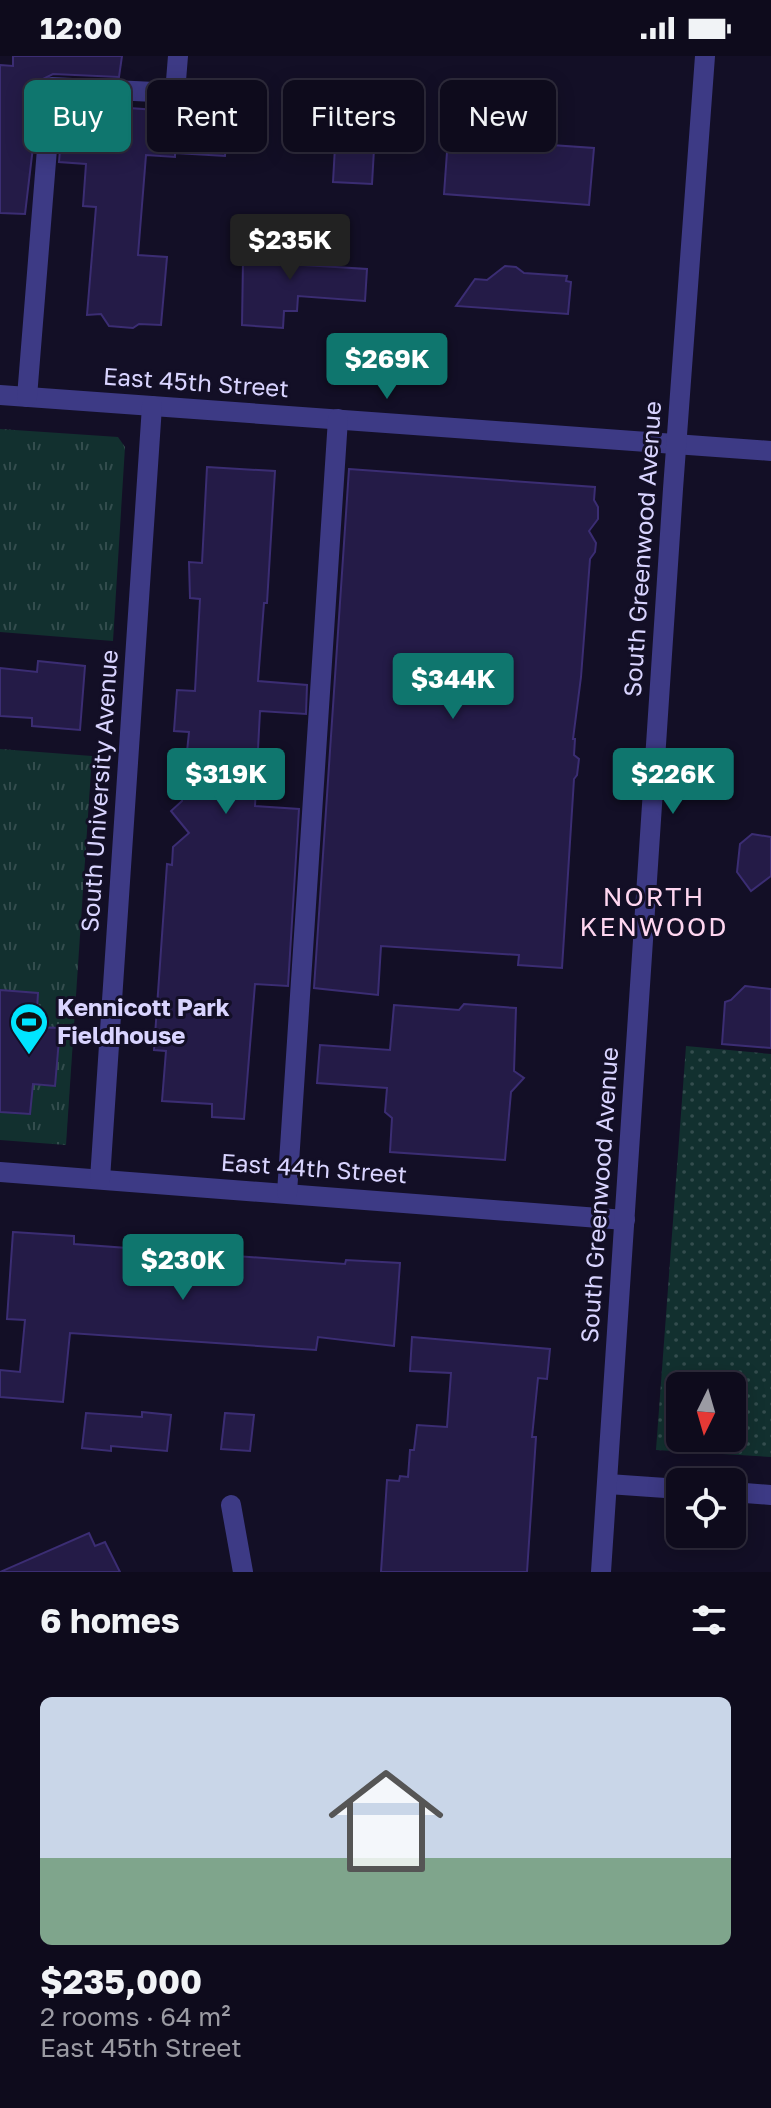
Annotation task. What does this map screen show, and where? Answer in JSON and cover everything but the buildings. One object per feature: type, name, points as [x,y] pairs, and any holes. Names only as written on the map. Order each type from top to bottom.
[{"type":"street","points":[[27,397],[52,87],[175,93],[178,56]]},
{"type":"street","name":"South Greenwood Avenue","points":[[601,1572],[705,56]]},
{"type":"street","name":"East 45th Street","points":[[0,395],[771,451]]},
{"type":"street","name":"South University Avenue","points":[[100,1179],[152,406]]},
{"type":"street","points":[[287,1193],[338,419]]},
{"type":"street","name":"East 44th Street","points":[[0,1172],[625,1220]]},
{"type":"street","points":[[608,1484],[666,1488]]},
{"type":"street","points":[[746,1493],[771,1495]]},
{"type":"street","points":[[231,1505],[243,1572]]},
{"type":"green space","points":[[0,429],[118,437],[125,447],[113,641],[0,632]]},
{"type":"green space","points":[[0,749],[92,756],[66,1145],[0,1140]]},
{"type":"green space","points":[[686,1046],[771,1054],[771,1457],[689,1452],[746,1452],[746,1372],[666,1372],[666,1451],[656,1450]]},
{"type":"place","name":"Kennicott Park Fieldhouse","points":[[29,1056]]},
{"type":"district","name":"NORTH KENWOOD","points":[[654,912]]}]
